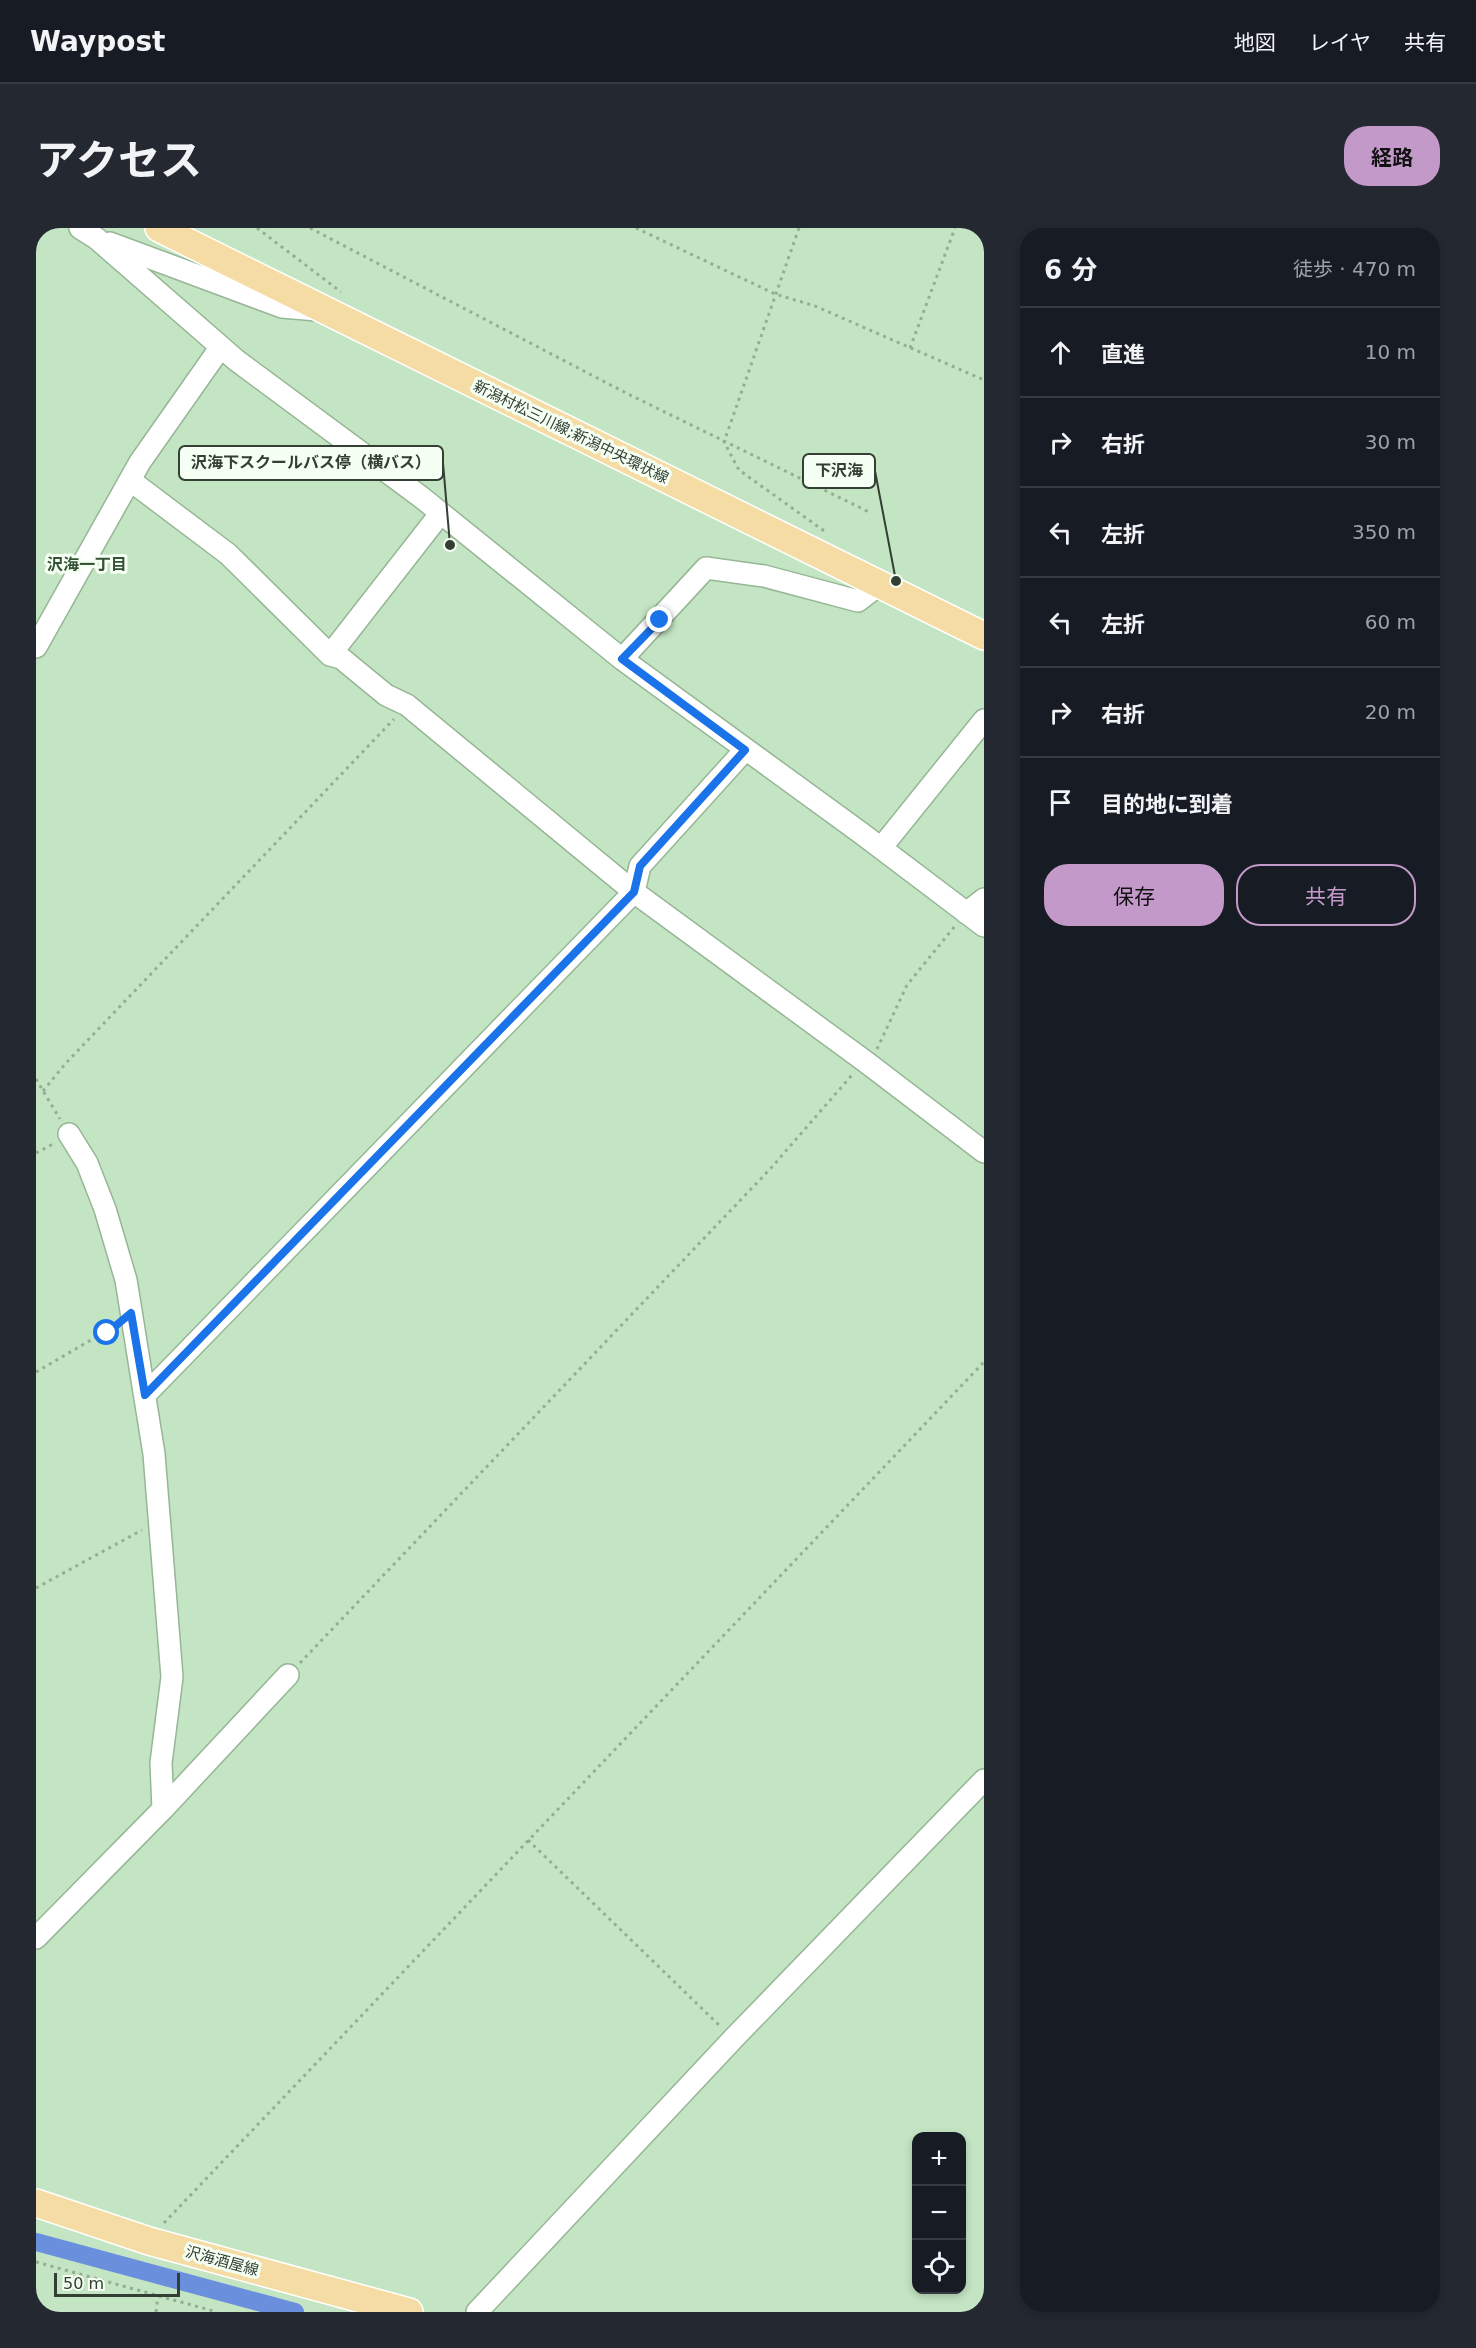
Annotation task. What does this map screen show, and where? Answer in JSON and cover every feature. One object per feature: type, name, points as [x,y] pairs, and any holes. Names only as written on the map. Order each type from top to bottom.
[{"type":"main road","name":"新潟村松三川線;新潟中央環状線","points":[[159,228],[335,302],[879,585],[984,636]]},
{"type":"main road","name":"沢海酒屋線","points":[[36,2203],[149,2241],[409,2312]]},
{"type":"street","points":[[88,233],[282,307],[335,302]]},
{"type":"street","points":[[88,233],[220,348],[421,497],[622,659],[984,926]]},
{"type":"street","points":[[36,647],[140,462],[220,348]]},
{"type":"street","points":[[130,481],[228,554],[330,655],[341,658],[386,695],[407,705],[634,892],[866,1062],[984,1152]]},
{"type":"street","points":[[330,655],[440,514]]},
{"type":"street","points":[[622,659],[706,568],[764,576],[858,601],[879,585]]},
{"type":"street","points":[[881,848],[984,720]]},
{"type":"street","points":[[145,1395],[634,892],[640,866],[745,750]]},
{"type":"street","points":[[966,913],[984,898]]},
{"type":"street","points":[[69,1134],[87,1163],[105,1209],[126,1280],[145,1395],[159,1521],[172,1677],[161,1763],[163,1809]]},
{"type":"street","points":[[36,1938],[163,1809],[288,1675]]},
{"type":"street","points":[[477,2312],[733,2039],[984,1780]]},
{"type":"path","points":[[257,228],[335,302]]},
{"type":"path","points":[[310,228],[724,442],[869,512]]},
{"type":"path","points":[[636,228],[775,294],[814,306],[984,380]]},
{"type":"path","points":[[799,228],[724,442],[739,470],[834,538]]},
{"type":"path","points":[[910,348],[955,228]]},
{"type":"path","points":[[44,1091],[66,1063],[407,705]]},
{"type":"path","points":[[288,1675],[771,1168],[842,1084],[866,1062],[878,1047],[907,986],[966,913]]},
{"type":"path","points":[[36,1079],[69,1134]]},
{"type":"path","points":[[36,1372],[107,1333],[131,1313]]},
{"type":"path","points":[[149,2241],[984,1362]]},
{"type":"path","points":[[36,1588],[159,1521]]},
{"type":"path","points":[[528,1840],[733,2039]]},
{"type":"path","points":[[36,2262],[217,2312]]},
{"type":"path","points":[[156,2312],[158,2295]]},
{"type":"waterway","points":[[36,2242],[295,2312]]},
{"type":"place","name":"沢海下スクールバス停（横バス）","points":[[450,545]]},
{"type":"place","name":"下沢海","points":[[896,581]]},
{"type":"district","name":"沢海一丁目","points":[[87,564]]},
{"type":"route","points":[[107,1333],[131,1313],[145,1395],[634,892],[640,866],[745,750],[622,659],[660,620]]}]
